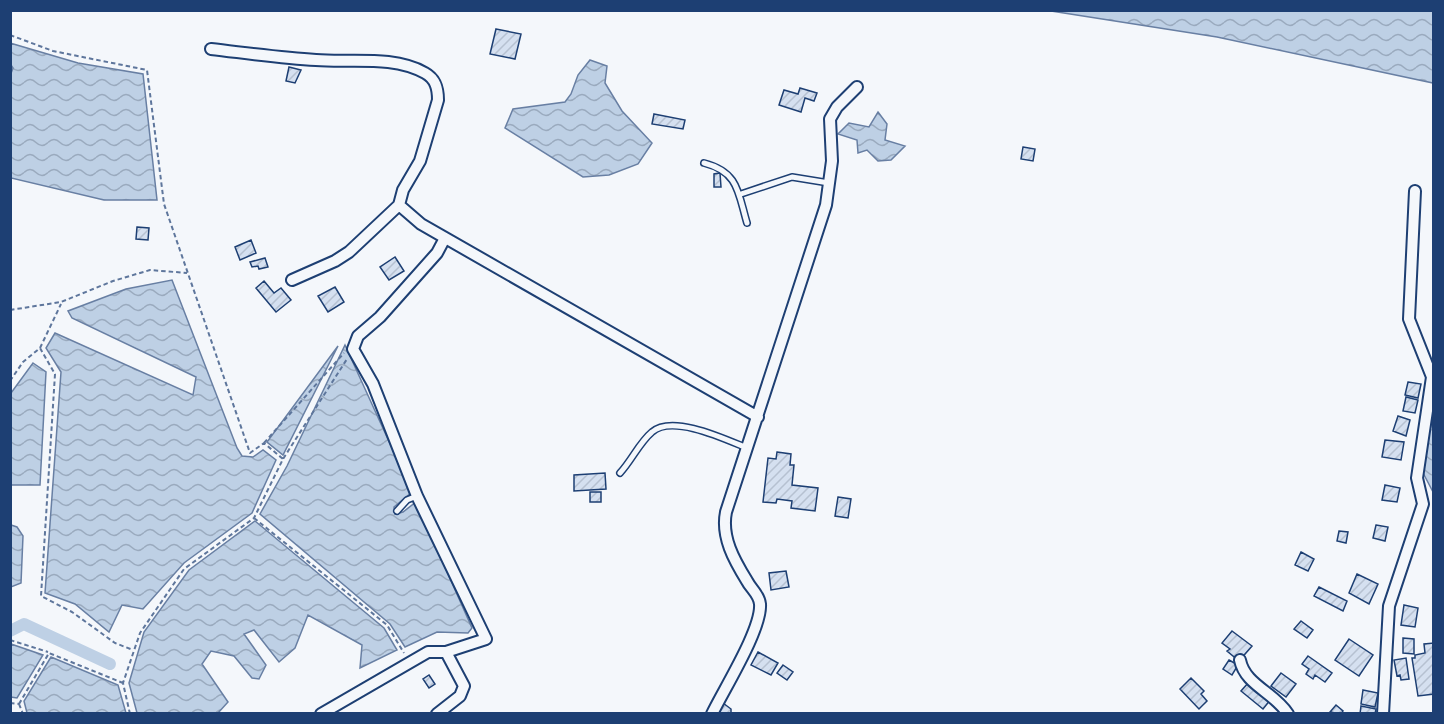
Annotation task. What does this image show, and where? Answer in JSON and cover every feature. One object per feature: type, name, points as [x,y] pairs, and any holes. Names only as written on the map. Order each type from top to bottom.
[{"type":"street","points":[[211,49],[313,60],[380,62],[418,70],[433,79],[438,100],[420,161],[402,190],[399,205],[349,252],[335,261],[292,280]]},
{"type":"street","points":[[712,714],[758,619],[760,605],[757,595],[732,554],[724,532],[726,512],[805,267],[814,248],[826,205],[832,161],[830,119],[837,107],[857,87]]},
{"type":"street","points":[[1383,714],[1389,606],[1423,504],[1417,478],[1431,401],[1432,377],[1409,319],[1415,191]]},
{"type":"street","points":[[399,205],[421,224],[758,417]]},
{"type":"street","points":[[321,714],[428,652],[446,652],[486,639],[417,496],[373,384],[353,345],[437,253],[445,238]]},
{"type":"street","points":[[437,714],[460,696],[464,686],[446,652]]},
{"type":"street","points":[[1240,660],[1246,676],[1282,702],[1288,714]]},
{"type":"lane","points":[[704,163],[724,171],[733,180],[741,194],[747,223]]},
{"type":"lane","points":[[741,194],[792,177],[829,183]]},
{"type":"lane","points":[[620,473],[652,432],[665,426],[690,428],[748,448]]},
{"type":"lane","points":[[397,511],[407,500],[417,496]]},
{"type":"path","points":[[10,35],[53,51],[147,70],[164,204],[250,453],[264,443],[353,345]]},
{"type":"path","points":[[10,310],[61,302],[112,281],[150,270],[188,273]]},
{"type":"path","points":[[10,381],[24,362],[40,348],[61,302]]},
{"type":"path","points":[[130,714],[123,683],[140,633],[184,569],[254,518],[284,459],[353,345]]},
{"type":"path","points":[[40,348],[55,374],[41,596],[72,612],[115,643],[134,650]]},
{"type":"path","points":[[264,443],[284,459]]},
{"type":"path","points":[[254,518],[387,625],[409,661]]},
{"type":"path","points":[[10,640],[123,683]]},
{"type":"path","points":[[19,704],[49,653]]},
{"type":"path","points":[[10,704],[19,704]]},
{"type":"path","points":[[19,704],[23,714]]},
{"type":"water","points":[[1051,11],[1433,11],[1433,83],[1217,37]]},
{"type":"water","points":[[10,43],[78,63],[143,74],[157,200],[104,200],[11,178],[10,76],[13,68]]},
{"type":"water","points":[[590,60],[607,66],[605,83],[622,111],[652,143],[638,164],[609,175],[583,177],[505,128],[513,109],[565,102],[571,94],[578,75]]},
{"type":"water","points":[[878,112],[887,124],[885,140],[905,146],[891,160],[878,161],[867,150],[858,153],[857,140],[838,134],[849,123],[869,127]]},
{"type":"water","points":[[172,280],[237,448],[242,456],[253,457],[263,450],[276,460],[252,513],[184,563],[143,609],[122,605],[109,632],[75,604],[45,593],[61,372],[46,348],[55,333],[193,395],[196,377],[72,318],[68,311],[126,289]]},
{"type":"water","points":[[345,345],[412,492],[394,507],[395,514],[403,512],[416,502],[472,628],[468,633],[437,632],[405,647],[390,624],[260,514],[287,466]]},
{"type":"water","points":[[338,346],[283,455],[267,442]]},
{"type":"water","points":[[33,363],[46,372],[40,485],[11,485],[11,393]]},
{"type":"water","points":[[1433,416],[1433,492],[1421,469]]},
{"type":"water","points":[[255,521],[384,628],[397,650],[360,668],[362,645],[308,615],[295,648],[279,662],[254,630],[244,634],[266,665],[259,679],[252,678],[234,656],[211,651],[202,664],[228,702],[218,713],[137,713],[129,683],[144,632],[189,570]]},
{"type":"water","points":[[11,525],[17,527],[23,536],[21,583],[11,587]]},
{"type":"water","points":[[11,644],[43,655],[17,698],[11,697]]},
{"type":"water","points":[[51,657],[118,685],[126,713],[27,713],[24,701]]},
{"type":"building","points":[[496,29],[521,34],[515,59],[490,54]]},
{"type":"building","points":[[289,67],[301,70],[295,83],[286,81]]},
{"type":"building","points":[[800,88],[817,93],[814,101],[805,98],[801,112],[779,105],[784,90],[798,94]]},
{"type":"building","points":[[654,114],[685,120],[683,129],[652,124]]},
{"type":"building","points":[[1023,147],[1035,149],[1033,161],[1021,159]]},
{"type":"building","points":[[720,173],[721,187],[714,187],[714,174]]},
{"type":"building","points":[[137,227],[149,228],[148,240],[136,239]]},
{"type":"building","points":[[251,240],[256,253],[240,260],[235,247]]},
{"type":"building","points":[[395,257],[404,271],[389,280],[380,267]]},
{"type":"building","points":[[265,258],[268,267],[259,269],[258,266],[252,267],[250,262]]},
{"type":"building","points":[[264,281],[274,293],[281,288],[291,300],[276,312],[256,288]]},
{"type":"building","points":[[335,287],[344,302],[328,312],[318,296]]},
{"type":"building","points":[[1408,382],[1421,384],[1418,398],[1405,395]]},
{"type":"building","points":[[1406,397],[1418,400],[1415,413],[1403,411]]},
{"type":"building","points":[[1398,416],[1410,420],[1406,436],[1393,431]]},
{"type":"building","points":[[1385,440],[1404,442],[1401,460],[1382,457]]},
{"type":"building","points":[[777,452],[791,454],[790,465],[794,465],[792,485],[818,488],[815,511],[791,508],[792,501],[777,499],[776,503],[763,502],[768,458],[776,459]]},
{"type":"building","points":[[605,473],[606,489],[574,491],[574,475]]},
{"type":"building","points":[[1385,485],[1400,488],[1397,502],[1382,500]]},
{"type":"building","points":[[590,492],[601,492],[601,502],[590,502]]},
{"type":"building","points":[[838,497],[851,499],[848,518],[835,516]]},
{"type":"building","points":[[1376,525],[1388,527],[1385,541],[1373,538]]},
{"type":"building","points":[[1339,531],[1348,532],[1346,543],[1337,541]]},
{"type":"building","points":[[1301,552],[1314,559],[1308,571],[1295,565]]},
{"type":"building","points":[[786,571],[789,587],[771,590],[769,573]]},
{"type":"building","points":[[1357,574],[1378,584],[1369,604],[1349,593]]},
{"type":"building","points":[[1319,587],[1347,601],[1343,611],[1314,596]]},
{"type":"building","points":[[1404,605],[1418,608],[1415,627],[1401,625]]},
{"type":"building","points":[[1301,621],[1313,630],[1307,638],[1294,629]]},
{"type":"building","points":[[1232,631],[1252,646],[1239,661],[1227,651],[1230,649],[1222,643]]},
{"type":"building","points":[[1403,638],[1414,639],[1414,654],[1403,653]]},
{"type":"building","points":[[1349,639],[1373,655],[1359,676],[1335,660]]},
{"type":"building","points":[[1434,643],[1434,694],[1418,696],[1412,658],[1425,653],[1424,644]]},
{"type":"building","points":[[758,652],[778,663],[771,675],[751,665]]},
{"type":"building","points":[[1308,656],[1332,673],[1325,682],[1315,675],[1313,679],[1306,674],[1309,669],[1302,664]]},
{"type":"building","points":[[1406,658],[1409,679],[1401,680],[1400,675],[1397,676],[1394,660]]},
{"type":"building","points":[[1229,660],[1238,665],[1232,675],[1223,669]]},
{"type":"building","points":[[783,665],[793,672],[787,680],[777,673]]},
{"type":"building","points":[[1281,673],[1296,684],[1286,697],[1271,686]]},
{"type":"building","points":[[429,675],[435,684],[429,688],[423,679]]},
{"type":"building","points":[[1191,678],[1204,691],[1201,694],[1207,701],[1199,709],[1180,689]]},
{"type":"building","points":[[1249,682],[1271,699],[1263,709],[1241,691]]},
{"type":"building","points":[[1363,690],[1378,693],[1375,707],[1361,704]]},
{"type":"building","points":[[723,703],[731,709],[731,714],[716,714]]},
{"type":"building","points":[[1336,705],[1343,711],[1341,714],[1330,712]]},
{"type":"building","points":[[1361,706],[1376,709],[1375,714],[1360,714]]},
{"type":"waterway","points":[[10,631],[24,624],[110,664]]}]
